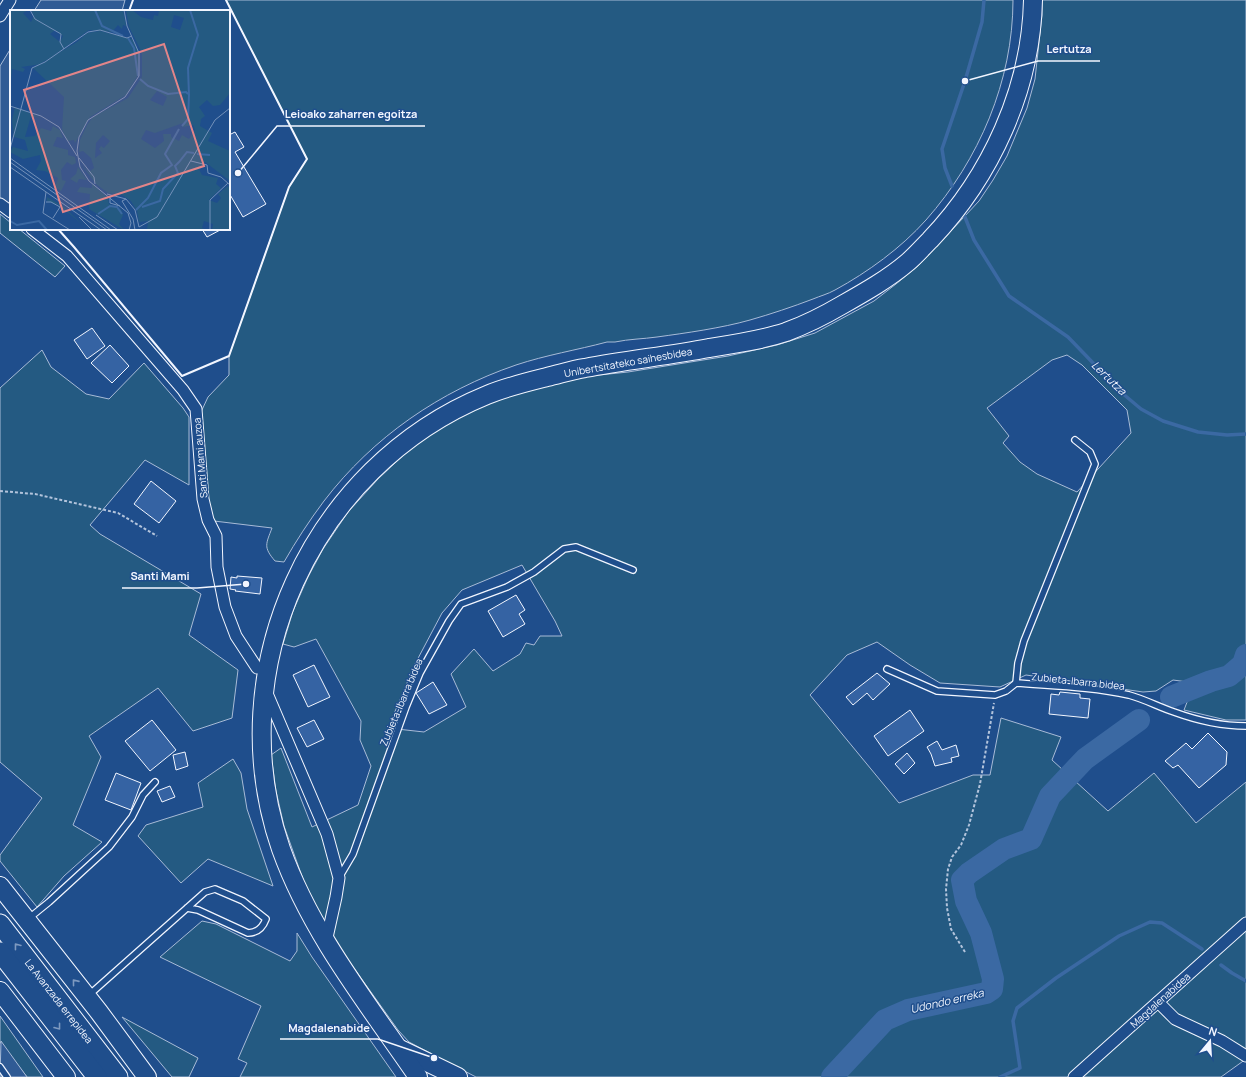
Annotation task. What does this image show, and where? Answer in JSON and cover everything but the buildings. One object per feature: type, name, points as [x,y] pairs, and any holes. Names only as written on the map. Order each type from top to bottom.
[{"type":"highway","name":"La Avanzada errepidea","points":[[0,924],[118,1077]]},
{"type":"highway","name":"La Avanzada errepidea","points":[[0,952],[97,1077]]},
{"type":"main road","name":"Unibertsitateko saihesbidea","points":[[414,1077],[382,1046],[297,915],[269,846],[259,805],[253,763],[251,730],[254,687],[257,668],[267,629],[281,586],[298,551],[319,516],[347,480],[401,431],[435,408],[453,399],[506,377],[602,355],[764,328],[792,318],[836,298],[866,279],[900,254],[924,231],[960,188],[982,152],[999,115],[1013,71],[1022,0]]},
{"type":"main road","name":"Unibertsitateko saihesbidea","points":[[414,1077],[398,1047],[326,943],[297,889],[280,846],[268,798],[262,760],[262,731],[268,665],[290,593],[304,563],[323,529],[364,478],[390,453],[415,434],[450,412],[489,394],[527,382],[586,368],[730,345],[786,332],[826,314],[870,289],[910,261],[944,225],[971,190],[991,156],[1008,119],[1023,74],[1029,42],[1033,0]]},
{"type":"main road","points":[[0,886],[99,1012],[155,1077]]},
{"type":"main road","points":[[0,990],[65,1076]]},
{"type":"main road","points":[[99,1012],[147,1077]]},
{"type":"main road","points":[[398,1047],[454,1075]]},
{"type":"main road","points":[[414,1077],[428,1072],[454,1075]]},
{"type":"street","points":[[0,16],[10,0]]},
{"type":"street","points":[[0,204],[10,211]]},
{"type":"street","name":"Santi Mami auzoa","points":[[33,230],[68,256],[183,390],[196,409],[203,499],[208,520],[216,536],[217,567],[225,607],[236,636],[257,668]]},
{"type":"street","points":[[265,687],[328,834],[339,878],[326,943]]},
{"type":"street","name":"Magdalenabidea","points":[[1074,1077],[1246,923]]},
{"type":"street","points":[[1158,1002],[1175,1019],[1222,1042],[1246,1056]]},
{"type":"lane","points":[[1016,683],[1018,662],[1024,641],[1095,464],[1090,452],[1075,440]]},
{"type":"lane","name":"Zubieta-Ibarra bidea","points":[[339,878],[353,854],[406,707],[420,673],[449,621],[461,604],[507,587],[534,572],[564,549],[576,547],[633,570]]},
{"type":"lane","points":[[888,668],[937,691],[995,695]]},
{"type":"lane","name":"Zubieta-Ibarra bidea","points":[[995,695],[1006,691],[1016,683],[1067,686],[1129,695],[1176,713],[1201,720],[1232,726],[1246,726]]},
{"type":"lane","points":[[27,921],[109,847],[132,817],[143,795],[155,782]]},
{"type":"lane","points":[[87,997],[205,892],[215,890],[243,901],[266,919],[264,925],[254,933],[248,933],[198,910],[188,908]]},
{"type":"lane","points":[[0,1067],[7,1077]]},
{"type":"path","points":[[0,491],[35,494],[118,513],[157,536]]},
{"type":"path","points":[[965,952],[951,929],[947,908],[946,889],[948,869],[952,857],[961,845],[975,805],[982,777],[995,695]]},
{"type":"shaded area","points":[[41,0],[125,0],[122,10],[35,10]]},
{"type":"shaded area","points":[[226,0],[1013,0],[1007,60],[989,118],[977,145],[962,172],[945,197],[926,220],[884,259],[832,291],[766,315],[716,328],[657,337],[607,342],[550,355],[516,365],[461,388],[410,419],[364,456],[324,501],[284,562],[275,561],[267,549],[267,542],[272,528],[214,521],[210,511],[206,488],[201,412],[208,397],[229,375],[229,356],[289,187],[307,159]]},
{"type":"shaded area","points":[[1042,0],[1246,0],[1246,720],[1226,720],[1184,710],[1189,697],[1188,682],[1173,680],[1156,691],[1143,692],[1026,675],[1000,687],[940,683],[910,665],[877,642],[847,655],[810,695],[899,803],[973,775],[990,775],[1001,718],[1061,737],[1052,760],[1108,811],[1154,773],[1196,823],[1246,782],[1246,1059],[1221,1077],[476,1077],[409,1042],[398,1030],[336,943],[308,893],[284,826],[276,791],[271,755],[281,748],[312,827],[358,805],[371,766],[360,740],[361,721],[316,639],[294,647],[283,644],[293,611],[308,577],[323,549],[348,512],[378,479],[413,446],[460,415],[486,401],[539,386],[590,376],[628,372],[728,356],[777,345],[815,333],[874,301],[919,265],[979,201],[993,180],[1007,156],[1027,108],[1035,79],[1042,15]],"holes":[[[1067,355],[1082,365],[1127,410],[1131,433],[1077,492],[1037,474],[1020,462],[1003,443],[1009,436],[987,408],[1052,360]],[[522,565],[555,621],[562,636],[540,636],[534,645],[526,643],[520,654],[493,671],[474,649],[451,674],[466,707],[424,732],[388,728],[415,664],[442,613],[462,590]]]},
{"type":"shaded area","points":[[10,50],[10,206],[0,198],[0,66]]},
{"type":"shaded area","points":[[0,214],[10,222],[10,230],[20,230],[65,266],[55,277],[0,233]]},
{"type":"shaded area","points":[[42,350],[51,367],[86,394],[109,399],[144,363],[189,417],[189,485],[145,460],[90,525],[100,534],[201,594],[189,635],[238,670],[232,718],[193,731],[158,688],[89,736],[101,757],[73,825],[102,842],[64,876],[37,907],[0,861],[0,855],[42,798],[0,762],[0,388]]},
{"type":"shaded area","points":[[233,759],[241,773],[247,809],[273,886],[208,859],[181,883],[138,836],[146,825],[203,807],[198,783]]},
{"type":"shaded area","points":[[202,921],[216,924],[290,961],[297,951],[297,933],[312,957],[396,1077],[240,1077],[247,1063],[238,1059],[261,1006],[160,957]]},
{"type":"shaded area","points":[[0,1016],[43,1077],[27,1077],[0,1042]]},
{"type":"shaded area","points":[[122,1017],[198,1058],[189,1077],[172,1077]]},
{"type":"shaded area","points":[[1,1041],[27,1077],[0,1077]]},
{"type":"waterway","name":"Lertutza","points":[[952,186],[945,168],[942,149],[965,81],[982,22],[984,0]]},
{"type":"waterway","name":"Lertutza","points":[[963,212],[974,240],[1009,296],[1068,337],[1122,393],[1141,409],[1163,421],[1198,432],[1227,435],[1246,434]]},
{"type":"waterway","name":"Udondo erreka","points":[[1171,697],[1211,681],[1229,676],[1243,664],[1246,655]]},
{"type":"waterway","name":"Udondo erreka","points":[[832,1077],[885,1020],[908,1010],[986,993],[992,989],[993,979],[981,933],[966,901],[962,880],[969,873],[1004,849],[1031,839],[1050,796],[1085,759],[1139,720]]},
{"type":"waterway","points":[[1000,1077],[1020,1068],[1013,1021],[1017,1008],[1056,978],[1119,936],[1150,922],[1162,923],[1202,949]]},
{"type":"waterway","points":[[1221,965],[1246,981]]},
{"type":"wall","points":[[129,10],[133,0]]},
{"type":"wall","points":[[59,230],[182,376],[229,356],[289,187],[307,159],[226,0]]},
{"type":"place","name":"Lertutza","points":[[965,81]]},
{"type":"place","name":"Leioako zaharren egoitza","points":[[238,173]]},
{"type":"place","name":"Santi Mami","points":[[246,584]]},
{"type":"place","name":"Magdalenabide","points":[[434,1058]]}]
